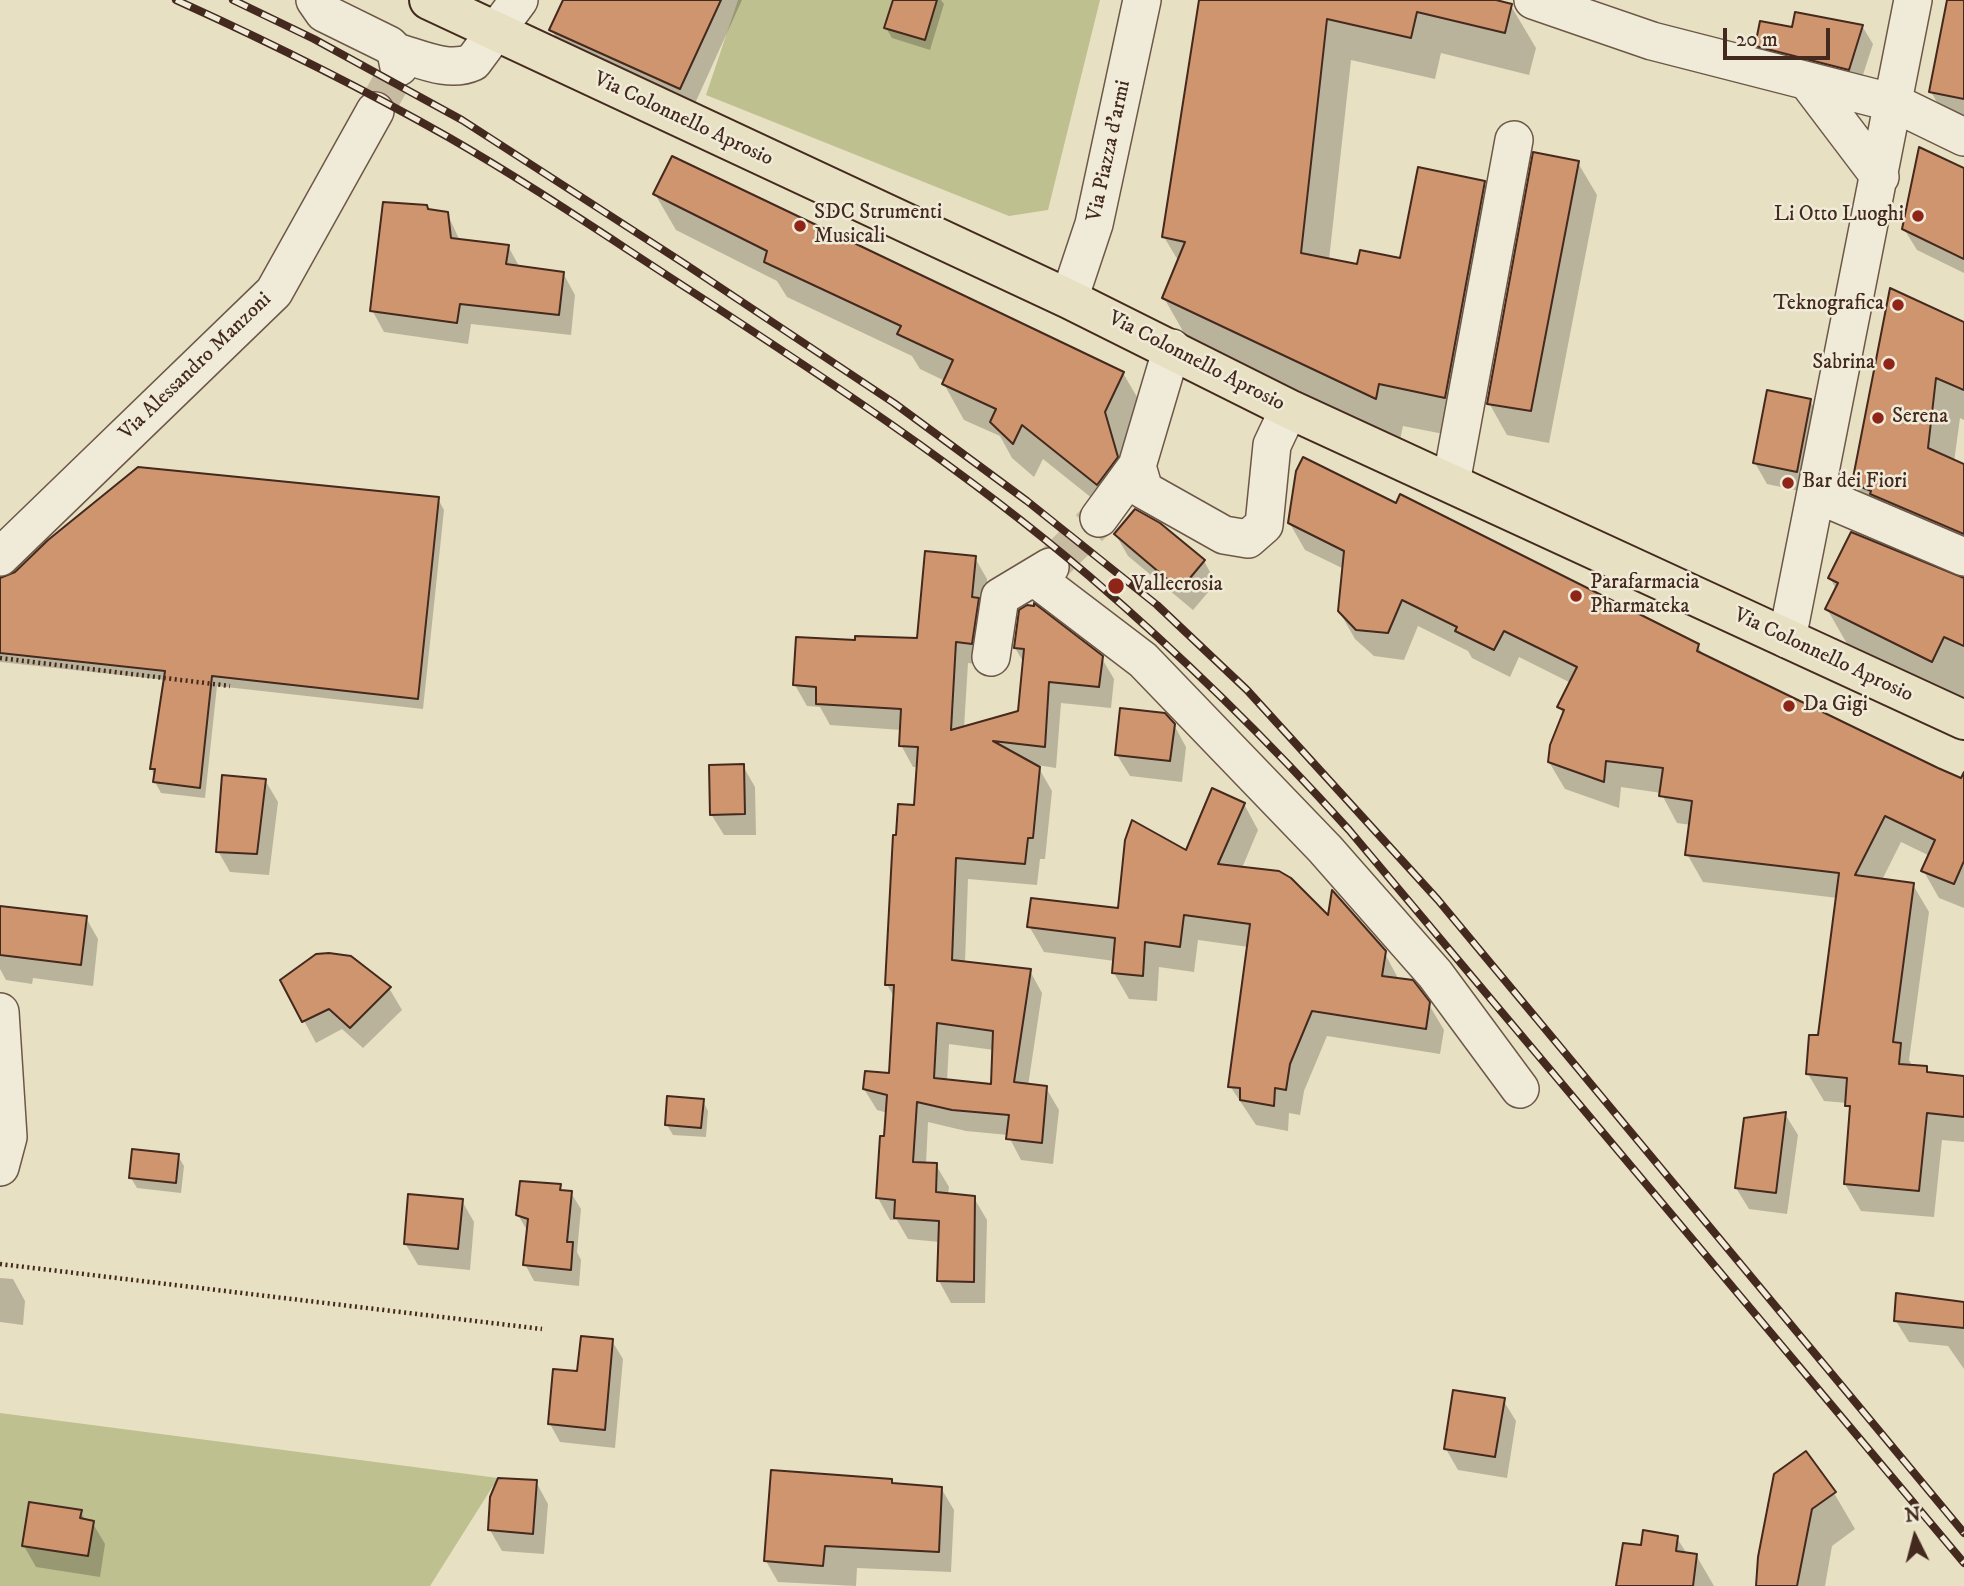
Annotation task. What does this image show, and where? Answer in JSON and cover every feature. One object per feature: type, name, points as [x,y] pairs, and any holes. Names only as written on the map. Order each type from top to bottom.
[{"type":"main road","name":"Via Colonnello Aprosio","points":[[429,0],[1069,299],[1172,348],[1289,409],[1964,720]]},
{"type":"street","points":[[315,0],[324,13],[389,45],[398,60],[462,67],[473,62],[519,0]]},
{"type":"street","name":"Via Piazza d'armi","points":[[1069,299],[1094,224],[1142,0]]},
{"type":"street","points":[[1533,0],[1652,41],[1894,103],[1964,137]]},
{"type":"street","points":[[1787,639],[1913,0]]},
{"type":"street","points":[[1808,82],[1880,177]]},
{"type":"street","name":"Via Alessandro Manzoni","points":[[0,557],[274,292],[375,111]]},
{"type":"street","points":[[1451,484],[1514,140]]},
{"type":"street","points":[[1099,518],[1137,466],[1172,348]]},
{"type":"street","points":[[1137,466],[1144,490],[1224,536],[1248,539],[1264,525],[1272,445],[1289,409]]},
{"type":"street","points":[[1816,494],[1964,557]]},
{"type":"street","points":[[991,657],[1000,597],[1042,572],[1143,660],[1325,849],[1434,974],[1520,1089]]},
{"type":"street","points":[[0,1012],[8,1137],[0,1167]]},
{"type":"path","points":[[0,658],[230,687]]},
{"type":"path","points":[[0,1264],[542,1329]]},
{"type":"green space","points":[[738,0],[1100,0],[1048,210],[1009,216],[706,95]]},
{"type":"green space","points":[[0,1413],[498,1478],[430,1586],[0,1586]]},
{"type":"building","points":[[563,0],[721,0],[680,89],[549,30]]},
{"type":"building","points":[[893,0],[937,0],[925,40],[884,28]]},
{"type":"building","points":[[1199,0],[1496,0],[1512,4],[1505,33],[1417,12],[1411,38],[1327,19],[1301,253],[1357,264],[1360,250],[1400,258],[1418,167],[1485,181],[1445,398],[1379,384],[1376,399],[1162,298],[1185,242],[1162,237]]},
{"type":"building","points":[[1947,0],[1964,0],[1964,99],[1929,92]]},
{"type":"building","points":[[1795,12],[1863,25],[1849,70],[1755,46],[1760,21],[1792,27]]},
{"type":"building","points":[[1919,147],[1964,168],[1964,259],[1902,229]]},
{"type":"building","points":[[1533,152],[1579,161],[1531,411],[1487,404]]},
{"type":"building","points":[[672,156],[1124,372],[1105,412],[1118,457],[1097,485],[1022,425],[1013,444],[990,422],[996,409],[942,384],[953,360],[897,334],[901,326],[764,262],[767,251],[653,194]]},
{"type":"building","points":[[383,202],[427,205],[428,209],[448,212],[451,238],[509,245],[506,264],[564,272],[559,315],[460,304],[457,323],[370,311]]},
{"type":"building","points":[[1890,288],[1964,322],[1964,390],[1936,378],[1928,448],[1964,464],[1964,534],[1870,494],[1871,491],[1852,483]]},
{"type":"building","points":[[1767,390],[1811,399],[1797,472],[1753,463]]},
{"type":"building","points":[[1303,457],[1396,503],[1400,494],[1699,644],[1697,651],[1938,768],[1961,778],[1964,772],[1964,861],[1954,884],[1921,871],[1935,840],[1885,816],[1855,875],[1914,883],[1893,1042],[1901,1043],[1899,1064],[1927,1066],[1927,1072],[1964,1076],[1964,1117],[1927,1113],[1919,1191],[1844,1184],[1850,1106],[1845,1106],[1847,1078],[1806,1074],[1809,1035],[1818,1035],[1839,873],[1685,855],[1692,801],[1659,796],[1663,768],[1606,761],[1604,782],[1548,762],[1550,745],[1564,710],[1557,707],[1577,667],[1504,631],[1494,650],[1455,631],[1457,627],[1402,600],[1388,633],[1356,630],[1338,611],[1344,551],[1288,523],[1296,471]]},
{"type":"building","points":[[138,467],[439,497],[418,699],[212,676],[200,788],[153,782],[155,769],[150,769],[165,671],[0,653],[0,578],[15,572],[48,540]]},
{"type":"building","name":"Vallecrosia","points":[[1135,509],[1160,523],[1205,560],[1180,590],[1114,534]]},
{"type":"building","points":[[1851,532],[1964,578],[1964,646],[1944,637],[1932,662],[1825,609],[1838,583],[1828,578]]},
{"type":"building","points":[[925,551],[976,556],[972,597],[979,598],[972,644],[956,642],[951,730],[1018,711],[1024,649],[1014,648],[1019,610],[1027,605],[1034,606],[1034,603],[1103,656],[1099,687],[1049,682],[1045,747],[993,741],[1040,767],[1033,838],[1028,838],[1025,864],[956,858],[952,960],[1031,969],[1014,1082],[1047,1086],[1042,1143],[1006,1139],[1009,1115],[952,1110],[917,1102],[913,1162],[937,1163],[936,1192],[975,1196],[974,1282],[937,1281],[939,1221],[894,1218],[895,1200],[876,1198],[880,1136],[884,1136],[887,1095],[863,1089],[865,1071],[889,1073],[894,985],[885,985],[893,835],[896,835],[898,804],[914,805],[918,747],[899,746],[901,709],[816,704],[816,687],[793,685],[796,637],[855,640],[855,636],[917,638]],"holes":[[[937,1023],[993,1031],[991,1084],[934,1078]]]},
{"type":"building","points":[[1120,708],[1165,713],[1175,724],[1170,761],[1115,755]]},
{"type":"building","points":[[744,764],[745,814],[710,815],[709,765]]},
{"type":"building","points":[[222,775],[266,779],[257,854],[216,852]]},
{"type":"building","points":[[1212,788],[1245,803],[1218,864],[1279,871],[1291,878],[1328,915],[1332,890],[1386,951],[1382,976],[1413,980],[1430,1002],[1426,1029],[1312,1011],[1290,1064],[1286,1090],[1275,1088],[1274,1106],[1240,1100],[1240,1088],[1228,1087],[1250,924],[1184,915],[1180,947],[1145,942],[1143,976],[1112,973],[1115,938],[1027,927],[1031,898],[1118,908],[1125,840],[1132,820],[1186,850]]},
{"type":"building","points":[[0,906],[87,916],[81,965],[0,955]]},
{"type":"building","points":[[316,954],[351,956],[391,987],[350,1028],[329,1009],[302,1022],[280,980]]},
{"type":"building","points":[[667,1096],[704,1099],[701,1128],[665,1125]]},
{"type":"building","points":[[1786,1112],[1776,1193],[1735,1188],[1744,1118]]},
{"type":"building","points":[[132,1149],[179,1154],[176,1183],[129,1178]]},
{"type":"building","points":[[520,1181],[561,1184],[560,1190],[572,1191],[567,1242],[573,1242],[571,1270],[523,1265],[528,1219],[516,1215]]},
{"type":"building","points":[[408,1194],[463,1199],[458,1249],[404,1244]]},
{"type":"building","points":[[1896,1293],[1964,1302],[1964,1328],[1894,1321]]},
{"type":"building","points":[[581,1336],[613,1339],[605,1430],[548,1424],[553,1369],[577,1371]]},
{"type":"building","points":[[1453,1390],[1505,1398],[1495,1457],[1444,1449]]},
{"type":"building","points":[[1806,1451],[1836,1492],[1812,1509],[1797,1586],[1756,1586],[1758,1557],[1774,1474]]},
{"type":"building","points":[[771,1470],[892,1479],[892,1483],[942,1487],[939,1552],[825,1546],[823,1566],[764,1561]]},
{"type":"building","points":[[498,1478],[537,1480],[533,1534],[488,1530],[490,1497]]},
{"type":"building","points":[[29,1502],[82,1510],[80,1518],[94,1521],[88,1556],[22,1546]]},
{"type":"building","points":[[1643,1530],[1678,1536],[1676,1551],[1697,1554],[1693,1586],[1616,1586],[1623,1543],[1641,1545]]},
{"type":"tunnel","points":[[375,111],[399,67]]},
{"type":"tunnel","points":[[1050,567],[1099,518]]},
{"type":"railway","points":[[176,0],[381,100],[539,192],[791,356],[893,426],[993,499],[1089,576],[1223,699],[1349,830],[1964,1563]]},
{"type":"railway","points":[[233,0],[314,39],[462,120],[685,264],[894,403],[1027,501],[1157,605],[1247,690],[1438,900],[1964,1533]]},
{"type":"place","name":"Li Otto Luoghi","points":[[1918,216]]},
{"type":"place","name":"SDC Strumenti Musicali","points":[[800,226]]},
{"type":"place","name":"Teknografica","points":[[1898,305]]},
{"type":"place","name":"Sabrina","points":[[1889,364]]},
{"type":"place","name":"Serena","points":[[1878,418]]},
{"type":"place","name":"Bar dei Fiori","points":[[1788,483]]},
{"type":"place","name":"Vallecrosia","points":[[1116,586]]},
{"type":"place","name":"Parafarmacia Pharmateka","points":[[1576,596]]},
{"type":"place","name":"Da Gigi","points":[[1789,706]]}]
